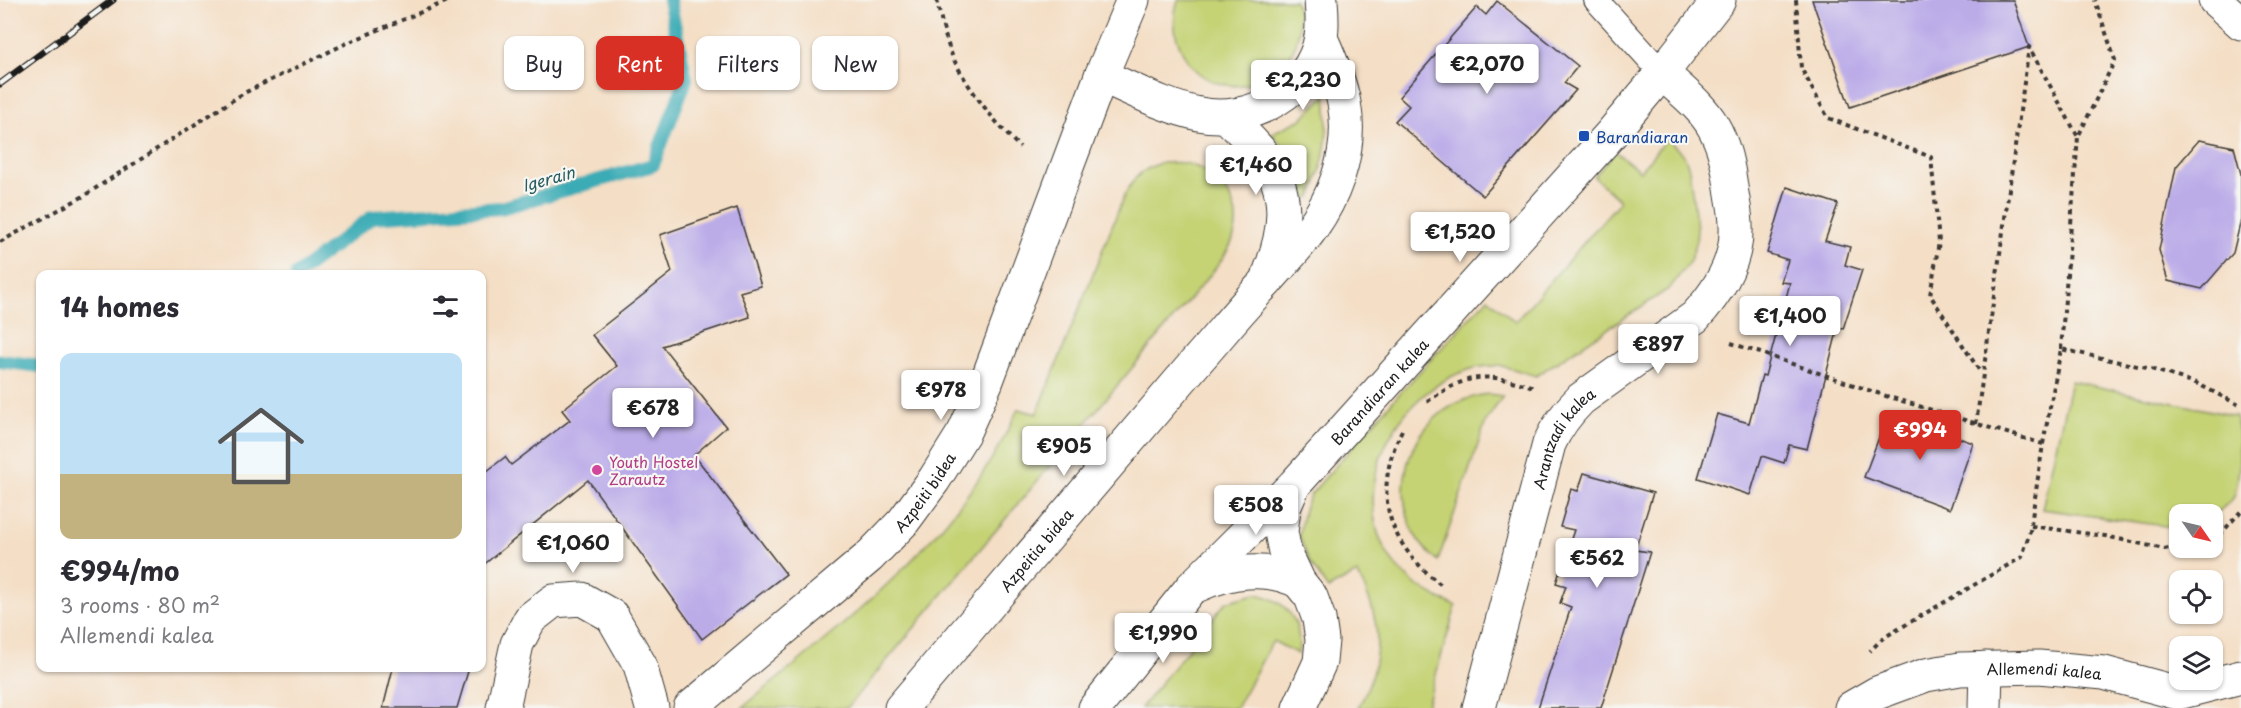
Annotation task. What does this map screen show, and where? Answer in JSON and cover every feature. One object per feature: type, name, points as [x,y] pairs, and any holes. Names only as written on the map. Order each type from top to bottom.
[{"type":"street","name":"Azpeiti bidea","points":[[690,708],[869,557],[903,522],[934,480],[964,432],[986,383],[1101,76],[1133,0]]},
{"type":"street","points":[[1101,76],[1175,108],[1200,115],[1227,117],[1257,110],[1278,99],[1296,84],[1311,62],[1321,38],[1323,13],[1321,0]]},
{"type":"street","points":[[1662,74],[1719,0]]},
{"type":"street","points":[[2215,0],[2241,23]]},
{"type":"street","name":"Azpeitia bidea","points":[[901,708],[1266,281],[1300,246],[1325,209],[1345,152],[1347,125],[1345,98],[1337,73],[1321,38]]},
{"type":"street","name":"Barandiaran kalea","points":[[1095,708],[1191,588],[1294,485],[1610,135],[1662,74]]},
{"type":"street","name":"Arantzadi kalea","points":[[1479,708],[1549,444],[1556,428],[1581,399],[1695,316],[1708,303],[1717,288],[1735,249],[1736,230],[1727,161],[1721,142],[1704,112],[1662,74]]},
{"type":"street","points":[[1227,117],[1260,151],[1281,190],[1283,215],[1280,245],[1266,281]]},
{"type":"street","points":[[1294,485],[1284,508],[1281,532],[1285,552],[1299,582],[1311,597],[1319,619],[1322,640],[1320,662],[1299,708]]},
{"type":"street","points":[[1191,588],[1213,578],[1254,572],[1285,575],[1299,582]]},
{"type":"street","points":[[502,708],[517,644],[530,619],[553,602],[582,599],[612,616],[639,665],[652,708]]},
{"type":"street","name":"Allemendi kalea","points":[[1851,708],[1877,693],[1926,675],[1960,669],[2039,667],[2103,674],[2178,700],[2241,677]]},
{"type":"street","points":[[1985,708],[1986,668]]},
{"type":"lane","points":[[1596,0],[1662,74]]},
{"type":"path","points":[[0,242],[82,197],[244,93],[348,43],[450,0]]},
{"type":"path","points":[[937,0],[950,51],[972,90],[1005,133],[1020,147]]},
{"type":"path","points":[[1796,0],[1801,68],[1828,118],[1930,157],[1939,242],[1930,295],[1982,374]]},
{"type":"path","points":[[1866,656],[1883,638],[2022,557],[2031,526],[2043,444],[2061,350],[2078,137],[2115,60],[2095,0]]},
{"type":"path","points":[[1976,424],[2029,47],[2078,137]]},
{"type":"path","points":[[1731,343],[1886,396],[2043,444]]},
{"type":"path","points":[[2061,350],[2151,369],[2196,383],[2241,406]]},
{"type":"path","points":[[1419,408],[1461,382],[1481,377],[1500,377],[1534,387]]},
{"type":"path","points":[[1408,422],[1391,452],[1387,475],[1386,493],[1392,524],[1406,550],[1417,563],[1443,585]]},
{"type":"path","points":[[2223,531],[2241,511]]},
{"type":"path","points":[[2031,526],[2105,536],[2164,549],[2169,548]]},
{"type":"green space","points":[[1178,0],[1295,0],[1299,27],[1293,50],[1280,68],[1262,80],[1240,85],[1218,83],[1199,73],[1183,53],[1175,27]]},
{"type":"green space","points":[[1326,95],[1327,122],[1323,159],[1311,197],[1308,198],[1305,196],[1294,162],[1272,133],[1300,120]]},
{"type":"green space","points":[[1667,138],[1685,157],[1689,169],[1697,228],[1696,244],[1690,261],[1670,288],[1536,376],[1501,366],[1491,366],[1470,369],[1451,377],[1425,394],[1406,412],[1391,434],[1380,458],[1374,484],[1373,510],[1379,535],[1390,558],[1409,579],[1431,594],[1456,606],[1426,708],[1358,708],[1376,657],[1376,624],[1366,590],[1357,573],[1328,589],[1309,561],[1299,535],[1304,509],[1311,494],[1488,298],[1515,322],[1620,201],[1594,177],[1615,151],[1640,171]]},
{"type":"green space","points":[[1160,163],[1184,163],[1196,167],[1217,180],[1231,200],[1236,223],[1234,236],[1229,249],[1215,269],[847,708],[742,708],[860,609],[933,537],[966,497],[994,455],[1018,409],[1037,414],[1124,196],[1138,175]]},
{"type":"green space","points":[[2071,381],[2235,416],[2238,435],[2238,478],[2234,497],[2223,507],[2223,504],[2169,504],[2169,527],[2042,509]]},
{"type":"green space","points":[[1488,394],[1503,396],[1486,421],[1438,561],[1416,537],[1406,510],[1404,487],[1407,465],[1415,444],[1428,426],[1445,411],[1465,400]]},
{"type":"green space","points":[[1255,594],[1276,601],[1290,614],[1298,632],[1298,654],[1273,641],[1236,708],[1141,708],[1226,602]]},
{"type":"building","points":[[1812,0],[2013,0],[2029,47],[1850,107]]},
{"type":"building","points":[[1497,1],[1578,66],[1564,83],[1576,90],[1483,196],[1395,121],[1409,106],[1399,97],[1477,7],[1486,15]]},
{"type":"building","points":[[2199,140],[2234,147],[2241,174],[2241,220],[2233,253],[2202,289],[2168,281],[2159,250],[2176,167]]},
{"type":"building","points":[[1787,187],[1838,204],[1825,241],[1850,247],[1845,265],[1862,270],[1843,329],[1838,328],[1807,449],[1789,445],[1784,463],[1762,456],[1750,495],[1698,478],[1717,414],[1749,423],[1762,375],[1765,376],[1790,283],[1781,282],[1788,260],[1767,253]]},
{"type":"building","name":"Youth Hostel Zarautz","points":[[737,208],[761,286],[740,292],[750,317],[662,346],[726,427],[694,455],[786,574],[702,639],[588,480],[486,563],[486,472],[505,457],[511,465],[570,420],[562,410],[617,366],[592,335],[672,272],[660,235]]},
{"type":"building","points":[[1894,415],[1973,443],[1950,509],[1864,477],[1881,432],[1888,434]]},
{"type":"building","points":[[1584,473],[1653,493],[1635,550],[1650,552],[1601,708],[1538,708],[1571,607],[1560,603],[1566,586],[1556,583],[1574,530],[1560,527],[1571,489],[1578,491]]},
{"type":"building","points":[[392,672],[468,672],[457,708],[383,708]]},
{"type":"waterway","name":"Igerain","points":[[302,270],[372,217],[501,208],[653,165],[686,79],[669,0]]},
{"type":"waterway","name":"Igerain","points":[[0,361],[36,366]]},
{"type":"railway","points":[[0,84],[113,0]]},
{"type":"place","name":"Barandiaran","points":[[1584,136]]},
{"type":"place","name":"Youth Hostel Zarautz","points":[[597,470]]}]
